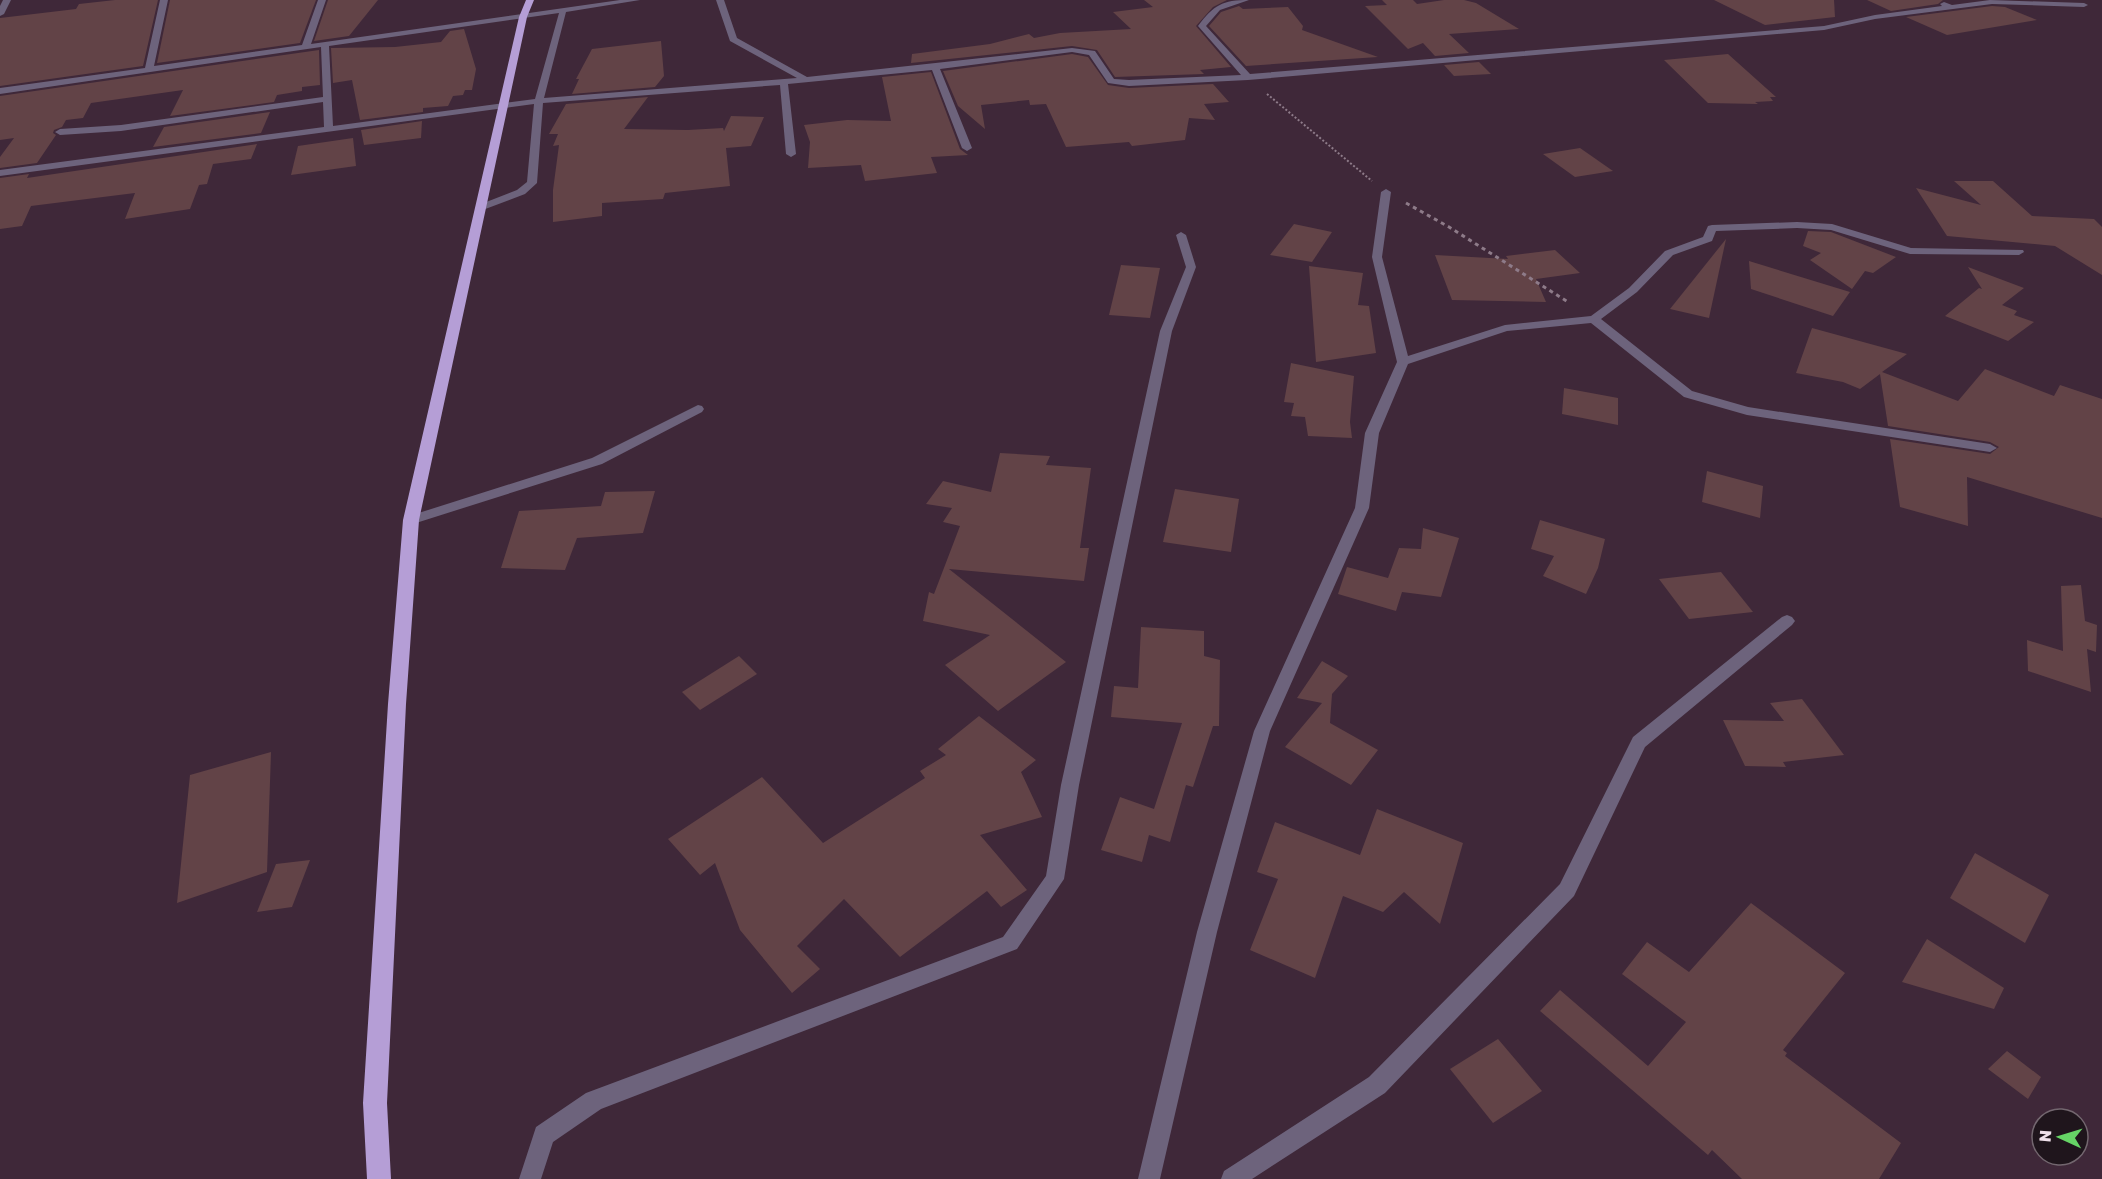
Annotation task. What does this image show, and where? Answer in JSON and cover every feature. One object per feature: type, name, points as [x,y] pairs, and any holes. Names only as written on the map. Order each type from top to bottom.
[{"type":"highway","points":[[379,1179],[375,1103],[397,704],[411,520],[523,16],[530,0]]},
{"type":"street","points":[[0,14],[7,0]]},
{"type":"street","points":[[149,70],[164,0]]},
{"type":"street","points":[[305,49],[322,0]]},
{"type":"street","points":[[0,91],[636,0]]},
{"type":"street","points":[[720,0],[733,39],[806,80]]},
{"type":"street","points":[[1245,0],[1217,8],[1202,26],[1248,77]]},
{"type":"street","points":[[1930,0],[1951,7]]},
{"type":"street","points":[[0,173],[503,105],[935,68],[1072,50],[1092,53],[1111,81],[1248,77],[1824,28],[1875,17],[1992,2],[2084,5]]},
{"type":"street","points":[[480,208],[522,192],[532,183],[540,101],[563,11]]},
{"type":"street","points":[[325,46],[329,129]]},
{"type":"street","points":[[935,68],[967,148]]},
{"type":"street","points":[[784,82],[791,154]]},
{"type":"street","points":[[60,132],[121,128],[328,99]]},
{"type":"street","points":[[1149,1179],[1207,932],[1262,731],[1362,508],[1372,433],[1403,362],[1377,257],[1386,192]]},
{"type":"street","points":[[1403,362],[1505,328],[1594,319],[1634,290],[1669,253],[1708,239],[1712,228],[1797,225],[1832,227],[1910,251],[2019,252]]},
{"type":"street","points":[[530,1179],[544,1135],[594,1101],[1010,943],[1055,879],[1070,785],[1166,331],[1191,267],[1181,235]]},
{"type":"street","points":[[1594,319],[1688,394],[1747,411],[1990,448]]},
{"type":"street","points":[[411,520],[597,461],[698,409]]},
{"type":"street","points":[[1232,1179],[1377,1085],[1567,890],[1639,742],[1787,621]]},
{"type":"path","points":[[1248,77],[1386,192],[1449,227],[1594,319]]},
{"type":"building","points":[[115,0],[158,0],[143,66],[0,86],[0,18],[76,9],[79,4]]},
{"type":"building","points":[[170,0],[316,0],[300,43],[157,63]]},
{"type":"building","points":[[328,0],[378,0],[349,36],[314,41]]},
{"type":"building","points":[[1144,0],[1227,0],[1213,7],[1196,26],[1231,67],[1200,70],[1204,74],[1115,77],[1097,50],[1072,46],[911,63],[912,54],[990,44],[1029,34],[1034,38],[1060,33],[1131,29],[1113,12],[1153,7]]},
{"type":"building","points":[[1382,0],[1413,0],[1417,4],[1464,0],[1476,3],[1519,29],[1449,34],[1469,53],[1435,56],[1423,43],[1408,49],[1365,6],[1387,5]]},
{"type":"building","points":[[1714,0],[1834,0],[1835,17],[1765,25]]},
{"type":"building","points":[[1867,0],[1943,0],[1938,4],[1891,11]]},
{"type":"building","points":[[1239,6],[1243,9],[1288,7],[1303,26],[1302,30],[1378,57],[1246,66],[1209,26],[1221,12]]},
{"type":"building","points":[[1992,6],[2005,7],[2037,20],[1947,35],[1906,17]]},
{"type":"building","points":[[464,29],[476,69],[472,90],[465,90],[463,95],[453,96],[448,106],[423,108],[423,112],[360,120],[352,80],[333,83],[331,48],[395,47],[441,42],[450,31]]},
{"type":"building","points":[[661,41],[664,76],[655,87],[572,94],[579,79],[576,79],[592,49]]},
{"type":"building","points":[[319,50],[320,85],[302,87],[302,91],[277,95],[274,102],[170,116],[183,90],[91,103],[83,118],[66,120],[62,127],[54,130],[53,133],[56,135],[37,163],[0,168],[0,157],[14,138],[0,140],[0,96]]},
{"type":"building","points":[[1072,54],[1088,57],[1108,85],[1129,88],[1213,84],[1229,102],[1204,104],[1215,120],[1189,118],[1185,140],[1132,146],[1129,142],[1066,147],[1046,104],[1030,105],[1029,100],[981,105],[985,129],[958,106],[943,71]]},
{"type":"building","points":[[1728,54],[1776,97],[1770,97],[1773,101],[1755,102],[1758,104],[1708,103],[1664,60]]},
{"type":"building","points":[[1479,62],[1491,74],[1454,76],[1444,65]]},
{"type":"building","points":[[931,72],[960,149],[968,155],[931,157],[937,173],[865,181],[861,165],[808,168],[810,142],[804,125],[847,120],[891,121],[882,77]]},
{"type":"building","points":[[648,97],[624,129],[723,128],[724,131],[731,116],[764,117],[751,146],[726,148],[730,186],[665,193],[663,199],[602,203],[602,216],[553,222],[553,190],[559,145],[553,146],[558,134],[549,134],[566,104]]},
{"type":"building","points":[[270,112],[261,133],[153,147],[164,127]]},
{"type":"building","points":[[422,121],[421,138],[364,145],[361,130]]},
{"type":"building","points":[[353,138],[356,166],[291,175],[298,146]]},
{"type":"building","points":[[257,144],[251,159],[213,164],[207,184],[199,185],[190,209],[125,219],[135,193],[31,206],[22,226],[0,229],[0,178],[29,174],[27,178]]},
{"type":"building","points":[[1580,148],[1613,171],[1575,177],[1543,154]]},
{"type":"building","points":[[1954,181],[1993,181],[2032,216],[2094,219],[2102,227],[2102,275],[2055,246],[1947,236],[1916,188],[1981,205]]},
{"type":"building","points":[[1294,224],[1332,232],[1312,262],[1270,255]]},
{"type":"building","points":[[1808,231],[1831,232],[1896,257],[1873,273],[1865,271],[1852,289],[1810,260],[1821,253],[1803,246]]},
{"type":"building","points":[[1726,239],[1709,318],[1670,309]]},
{"type":"building","points":[[1555,250],[1580,273],[1536,279],[1546,302],[1452,300],[1435,255],[1508,259],[1506,256]]},
{"type":"building","points":[[1749,261],[1850,292],[1833,316],[1751,289]]},
{"type":"building","points":[[1121,265],[1160,268],[1150,318],[1109,315]]},
{"type":"building","points":[[1309,266],[1363,273],[1358,305],[1369,306],[1376,353],[1316,362]]},
{"type":"building","points":[[1968,267],[2024,288],[2002,305],[2017,311],[2014,315],[2034,322],[2008,341],[1945,316],[1979,288],[1982,289]]},
{"type":"building","points":[[1812,328],[1907,354],[1882,372],[1958,401],[1985,369],[2054,396],[2060,385],[2102,399],[2102,518],[1967,477],[1968,526],[1900,507],[1890,439],[1990,454],[1999,447],[1990,442],[1888,426],[1880,374],[1860,389],[1843,382],[1796,373]]},
{"type":"building","points":[[1291,363],[1354,376],[1350,422],[1352,438],[1308,436],[1305,417],[1291,416],[1294,403],[1284,402]]},
{"type":"building","points":[[1564,388],[1618,398],[1618,425],[1562,414]]},
{"type":"building","points":[[1000,453],[1050,456],[1046,465],[1091,468],[1080,548],[1089,548],[1084,581],[949,569],[1066,662],[998,711],[945,665],[990,635],[923,621],[929,592],[934,594],[960,526],[943,522],[952,508],[926,504],[943,481],[991,492]]},
{"type":"building","points":[[1707,471],[1763,486],[1760,518],[1702,502]]},
{"type":"building","points":[[1175,489],[1239,499],[1231,552],[1163,542]]},
{"type":"building","points":[[655,491],[643,533],[577,538],[565,570],[501,568],[519,511],[601,506],[605,492]]},
{"type":"building","points":[[1540,520],[1605,539],[1598,568],[1586,594],[1543,576],[1554,556],[1531,549]]},
{"type":"building","points":[[1423,528],[1459,538],[1441,597],[1402,592],[1396,611],[1338,594],[1347,567],[1388,578],[1399,548],[1421,549]]},
{"type":"building","points":[[1721,572],[1753,612],[1689,619],[1659,579]]},
{"type":"building","points":[[2081,585],[2085,621],[2097,625],[2096,652],[2087,649],[2091,692],[2028,671],[2027,640],[2063,651],[2061,586]]},
{"type":"building","points":[[1141,627],[1204,631],[1204,656],[1220,660],[1219,726],[1213,726],[1193,787],[1186,785],[1170,842],[1149,835],[1142,862],[1101,850],[1120,797],[1154,809],[1182,723],[1111,717],[1114,686],[1138,688]]},
{"type":"building","points":[[739,656],[757,674],[700,710],[682,692]]},
{"type":"building","points":[[1322,661],[1348,676],[1332,694],[1330,723],[1378,750],[1351,785],[1285,747],[1322,703],[1297,698]]},
{"type":"building","points":[[1802,699],[1844,755],[1783,762],[1786,767],[1745,766],[1723,720],[1784,721],[1770,703]]},
{"type":"building","points":[[979,716],[1036,760],[1021,772],[1042,817],[980,835],[1027,890],[1001,907],[987,891],[900,957],[844,899],[797,946],[820,969],[792,993],[740,930],[715,863],[700,875],[668,839],[762,777],[823,843],[925,778],[920,771],[946,755],[938,749]]},
{"type":"building","points":[[271,752],[267,872],[177,903],[190,775]]},
{"type":"building","points":[[1377,809],[1463,843],[1440,924],[1404,892],[1383,912],[1343,896],[1315,978],[1250,950],[1278,879],[1257,872],[1275,822],[1360,855]]},
{"type":"building","points":[[1975,853],[2049,895],[2025,943],[1950,898]]},
{"type":"building","points":[[310,860],[292,907],[257,912],[276,864]]},
{"type":"building","points":[[1751,903],[1845,973],[1783,1050],[1787,1053],[1785,1056],[1901,1143],[1879,1179],[1742,1179],[1712,1150],[1708,1155],[1540,1011],[1560,990],[1648,1066],[1686,1022],[1622,974],[1647,942],[1689,972]]},
{"type":"building","points":[[1927,939],[2004,988],[1994,1009],[1902,982]]},
{"type":"building","points":[[1498,1039],[1542,1091],[1493,1123],[1450,1069]]},
{"type":"building","points":[[2007,1051],[2041,1077],[2028,1099],[1988,1069]]}]
